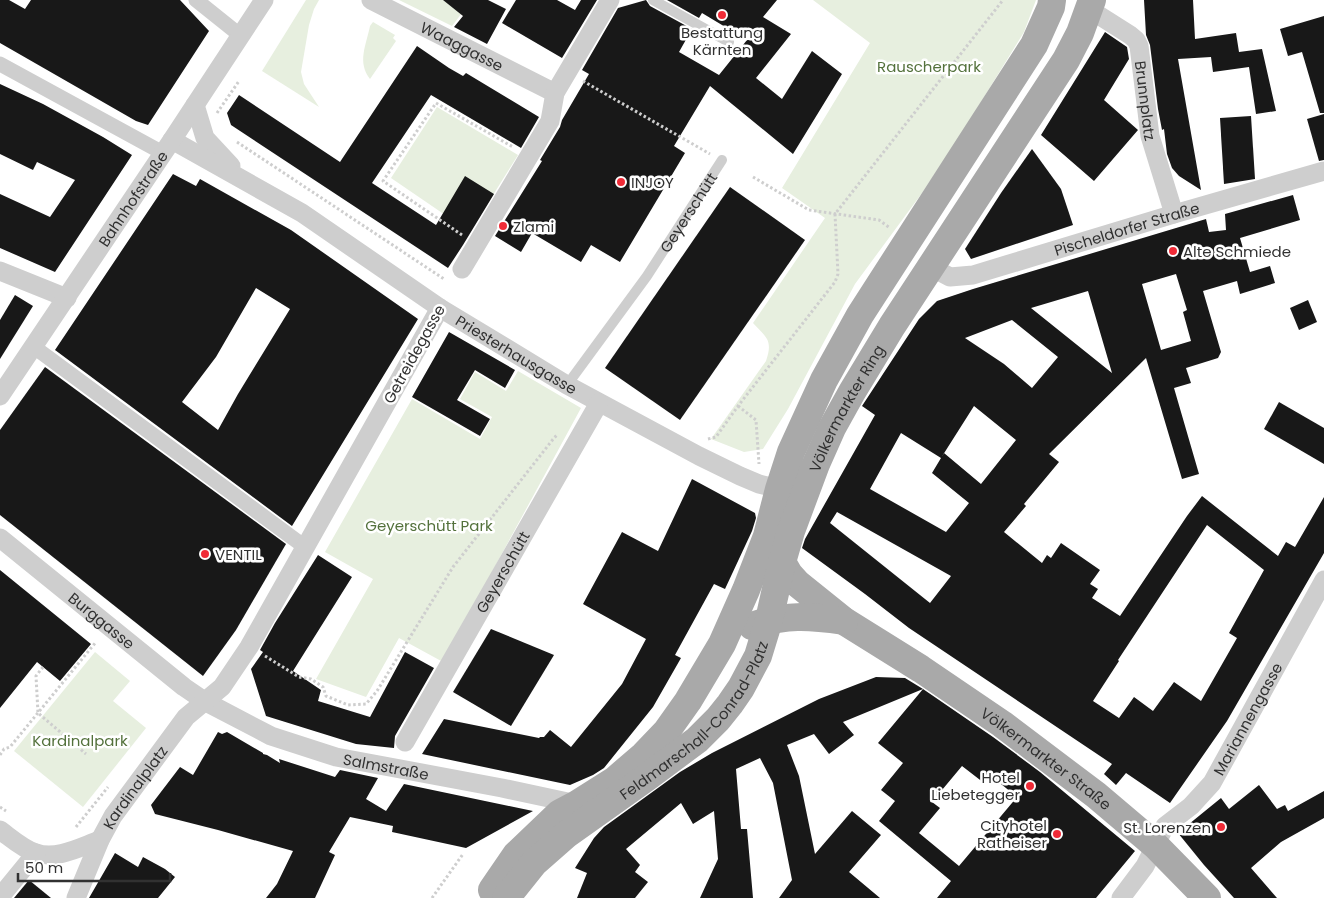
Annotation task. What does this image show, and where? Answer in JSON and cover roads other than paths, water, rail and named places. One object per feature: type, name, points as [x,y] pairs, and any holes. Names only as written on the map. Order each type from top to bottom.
[{"type":"main road","name":"Völkermarkter Ring","points":[[782,562],[781,489],[791,452],[824,380],[860,314],[1034,46],[1051,8],[1052,0]]},
{"type":"main road","name":"Völkermarkter Ring","points":[[781,489],[832,428],[892,326],[1066,60],[1080,33],[1090,4]]},
{"type":"main road","points":[[922,218],[931,267]]},
{"type":"main road","name":"Feldmarschall-Conrad-Platz","points":[[577,804],[615,780],[644,756],[666,732],[688,701],[722,644],[746,590],[767,536],[781,489]]},
{"type":"main road","name":"Feldmarschall-Conrad-Platz","points":[[506,898],[534,863],[555,844],[696,740],[718,719],[741,688],[758,656],[782,562]]},
{"type":"main road","name":"Feldmarschall-Conrad-Platz","points":[[782,562],[798,584],[844,620],[922,669]]},
{"type":"main road","name":"Feldmarschall-Conrad-Platz","points":[[722,644],[735,634],[768,620],[794,616],[815,616],[844,620]]},
{"type":"main road","name":"Völkermarkter Straße","points":[[922,669],[1002,724],[1096,795],[1155,845],[1207,898]]},
{"type":"main road","points":[[487,898],[516,855],[560,813],[577,804]]},
{"type":"street","points":[[196,0],[241,36]]},
{"type":"street","name":"Bahnhofstraße","points":[[0,396],[264,0]]},
{"type":"street","name":"Waaggasse","points":[[370,0],[555,93]]},
{"type":"street","points":[[458,277],[550,121],[555,93],[610,0]]},
{"type":"street","name":"Brunnplatz","points":[[1090,4],[1136,40],[1139,46],[1150,136],[1174,214]]},
{"type":"street","points":[[0,64],[168,146]]},
{"type":"street","name":"Priesterhausgasse","points":[[196,104],[205,138],[246,181]]},
{"type":"street","name":"Priesterhausgasse","points":[[168,146],[246,181],[302,212],[440,308],[599,403],[740,476],[781,489]]},
{"type":"street","name":"Pischeldorfer Straße","points":[[931,267],[950,277],[973,275],[1324,171]]},
{"type":"street","points":[[0,271],[67,298]]},
{"type":"street","name":"Getreidegasse","points":[[206,702],[222,687],[249,647],[440,308]]},
{"type":"street","points":[[34,347],[305,546]]},
{"type":"street","name":"Geyerschütt","points":[[406,742],[599,403]]},
{"type":"street","name":"Burggasse","points":[[0,538],[184,687],[206,702]]},
{"type":"street","name":"Mariannengasse","points":[[1121,898],[1145,866],[1165,826],[1192,806],[1212,783],[1324,580]]},
{"type":"street","name":"Salmstraße","points":[[206,702],[271,736],[336,757],[577,804]]},
{"type":"street","name":"Kardinalplatz","points":[[36,854],[52,855],[68,852],[100,840],[113,816],[172,735],[186,717],[206,702]]},
{"type":"street","points":[[0,830],[36,854],[0,897]]},
{"type":"street","points":[[76,898],[100,840]]},
{"type":"lane","points":[[653,0],[729,42]]},
{"type":"lane","name":"Geyerschütt","points":[[567,384],[647,276],[722,160]]},
{"type":"place","name":"Bestattung Kärnten","points":[[722,15]]},
{"type":"place","name":"INJOY","points":[[621,182]]},
{"type":"place","name":"Zlami","points":[[503,226]]},
{"type":"place","name":"Alte Schmiede","points":[[1173,251]]},
{"type":"place","name":"VENTIL","points":[[205,554]]},
{"type":"place","name":"Hotel Liebetegger","points":[[1030,786]]},
{"type":"place","name":"St. Lorenzen","points":[[1221,827]]},
{"type":"place","name":"Cityhotel Ratheiser","points":[[1057,834]]},
{"type":"park label","name":"Rauscherpark","points":[[929,66]]},
{"type":"park label","name":"Geyerschütt Park","points":[[429,525]]},
{"type":"park label","name":"Kardinalpark","points":[[80,740]]}]
